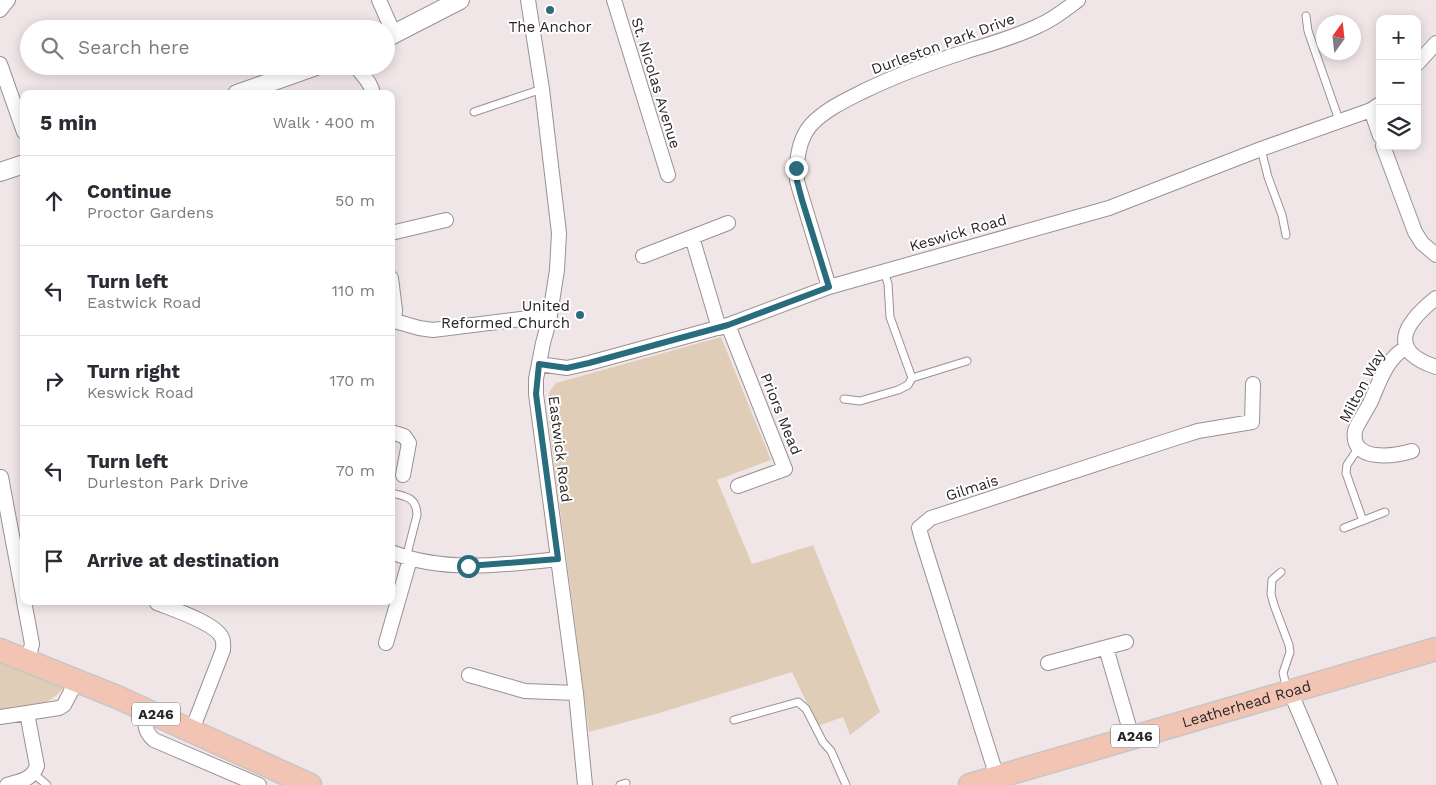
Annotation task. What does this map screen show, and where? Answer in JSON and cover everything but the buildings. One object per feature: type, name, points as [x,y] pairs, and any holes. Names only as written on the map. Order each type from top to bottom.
[{"type":"main road","name":"Leatherhead Road","points":[[970,785],[1011,775],[1132,737],[1436,649]]},
{"type":"main road","name":"A246","points":[[0,650],[148,710],[310,785]]},
{"type":"street","points":[[0,10],[8,0]]},
{"type":"street","points":[[379,0],[385,20]]},
{"type":"street","points":[[395,33],[460,0]]},
{"type":"street","name":"Eastwick Road","points":[[528,0],[542,89],[559,233],[557,270],[549,321],[539,364],[536,394],[576,693],[585,785]]},
{"type":"street","name":"St. Nicolas Avenue","points":[[614,0],[668,175]]},
{"type":"street","name":"Durleston Park Drive","points":[[829,287],[797,181],[796,168],[799,153],[810,126],[823,114],[868,89],[934,62],[1011,37],[1040,25],[1078,0]]},
{"type":"street","points":[[1421,60],[1436,43]]},
{"type":"street","points":[[0,64],[20,121]]},
{"type":"street","points":[[248,90],[291,75]]},
{"type":"street","points":[[363,75],[369,82],[372,90]]},
{"type":"street","name":"Keswick Road","points":[[539,364],[567,368],[589,363],[724,326],[829,287],[1109,208],[1375,107]]},
{"type":"street","points":[[1384,150],[1415,232],[1422,243],[1436,255]]},
{"type":"street","points":[[0,172],[20,165]]},
{"type":"street","points":[[395,232],[446,220]]},
{"type":"street","points":[[643,256],[728,223]]},
{"type":"street","points":[[692,237],[724,326]]},
{"type":"street","points":[[1436,298],[1418,315],[1406,331],[1404,337],[1406,348],[1418,358],[1436,367]]},
{"type":"street","points":[[395,321],[418,328],[433,330],[529,318],[549,321]]},
{"type":"street","name":"Priors Mead","points":[[724,326],[785,469],[738,486]]},
{"type":"street","name":"Milton Way","points":[[1359,447],[1355,437],[1356,428],[1366,412],[1382,376],[1395,355],[1406,348]]},
{"type":"street","name":"Gilmais","points":[[1011,775],[922,539],[920,528],[932,518],[1179,437],[1198,431],[1252,422],[1252,384]]},
{"type":"street","points":[[395,433],[404,436],[409,443],[403,475]]},
{"type":"street","points":[[1359,447],[1364,452],[1385,456],[1412,451]]},
{"type":"street","points":[[1,477],[20,579]]},
{"type":"street","points":[[395,554],[408,559],[468,566],[558,559]]},
{"type":"street","points":[[386,643],[408,559]]},
{"type":"street","points":[[25,605],[32,644],[28,660]]},
{"type":"street","points":[[162,605],[198,619],[218,632],[223,640],[223,650],[192,730]]},
{"type":"street","points":[[1048,664],[1126,642]]},
{"type":"street","points":[[1106,648],[1132,737]]},
{"type":"street","points":[[469,675],[525,691],[576,693]]},
{"type":"street","points":[[0,717],[58,708],[64,705],[77,680]]},
{"type":"street","points":[[1289,692],[1330,785]]},
{"type":"street","points":[[148,710],[145,725],[147,733],[154,740],[259,785]]},
{"type":"street","points":[[7,785],[34,774],[37,766],[27,713]]},
{"type":"lane","points":[[1306,16],[1308,31],[1339,120]]},
{"type":"lane","points":[[474,112],[542,89]]},
{"type":"lane","points":[[1261,149],[1268,177],[1282,215],[1286,235]]},
{"type":"lane","points":[[884,271],[888,284],[890,317],[912,378]]},
{"type":"lane","points":[[844,399],[860,401],[898,390],[908,385],[912,378],[967,361]]},
{"type":"lane","points":[[1359,447],[1347,465],[1346,473],[1363,521]]},
{"type":"lane","points":[[395,494],[410,497],[415,501],[417,509],[408,559]]},
{"type":"lane","points":[[1344,528],[1385,512]]},
{"type":"lane","points":[[1281,572],[1272,580],[1271,594],[1289,644],[1290,652],[1283,673],[1289,692]]},
{"type":"lane","points":[[734,720],[798,702],[806,709],[823,742],[831,751],[846,785]]},
{"type":"lane","points":[[34,774],[47,785]]},
{"type":"shaded area","points":[[721,337],[771,460],[717,480],[752,564],[813,545],[880,712],[850,735],[843,717],[818,726],[792,672],[656,714],[589,732],[550,431],[548,396],[556,383]]},
{"type":"shaded area","points":[[0,662],[63,688],[57,695],[43,703],[0,711]]},
{"type":"place","name":"The Anchor","points":[[550,10]]},
{"type":"place","name":"United Reformed Church","points":[[580,315]]},
{"type":"route","points":[[468,566],[558,559],[536,394],[539,364],[567,368],[589,363],[728,325],[829,287],[802,200],[796,168]]}]
